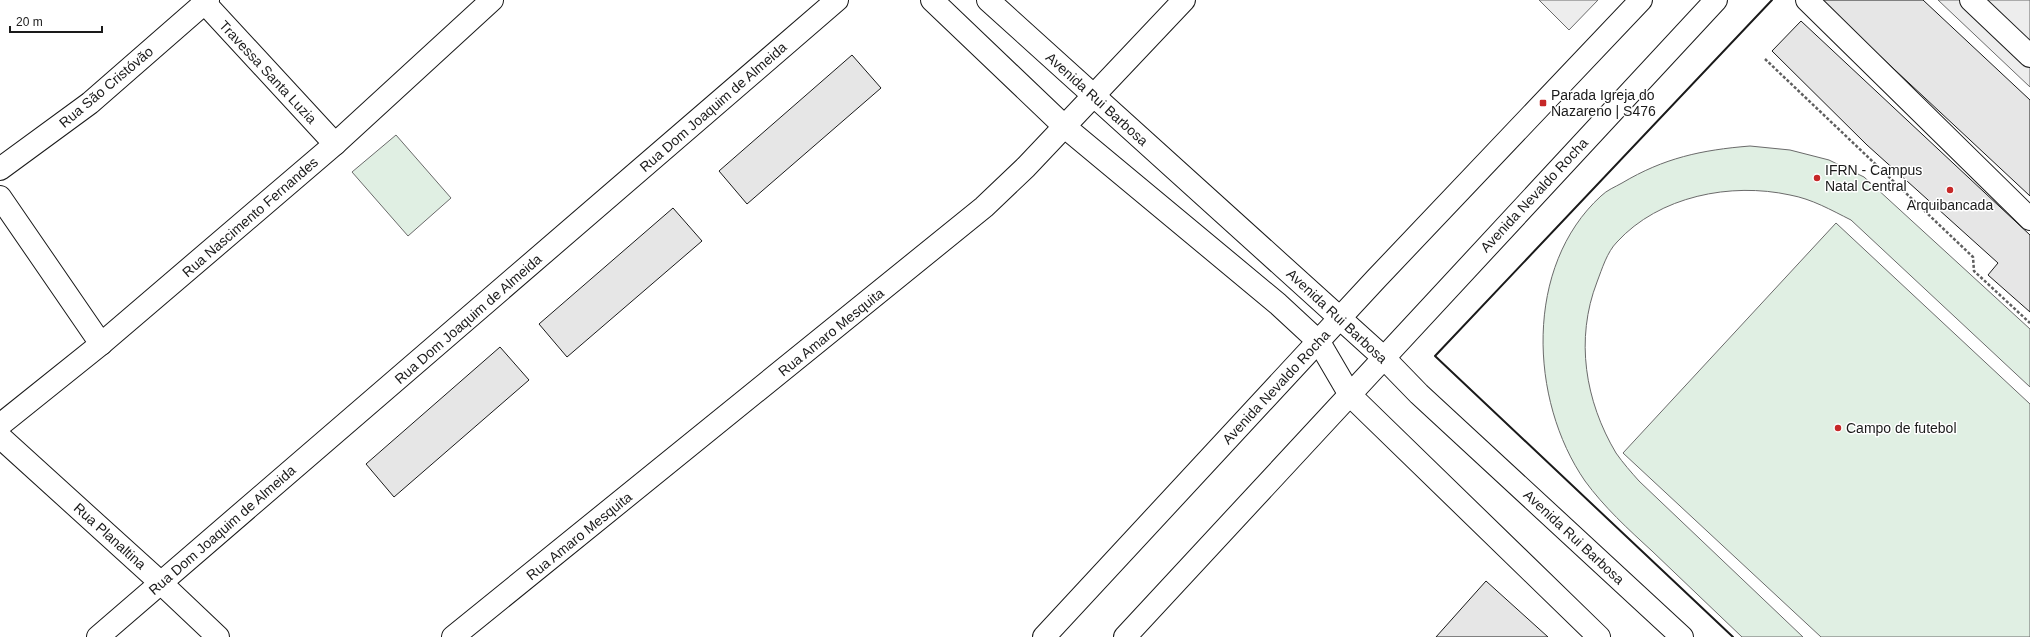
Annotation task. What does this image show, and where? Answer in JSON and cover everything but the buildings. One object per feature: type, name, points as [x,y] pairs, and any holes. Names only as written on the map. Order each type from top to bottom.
[{"type":"main road","name":"Rua Nascimento Fernandes","points":[[0,425],[101,344],[335,144],[492,0]]},
{"type":"main road","name":"Rua Dom Joaquim de Almeida","points":[[98,637],[837,0]]},
{"type":"main road","points":[[932,0],[1065,126],[1278,304],[1319,342],[1350,395],[1599,637]]},
{"type":"main road","name":"Avenida Rui Barbosa","points":[[988,0],[1384,358],[1419,394],[1682,637]]},
{"type":"main road","name":"Rua Amaro Mesquita","points":[[454,637],[942,243],[984,207],[1065,126],[1184,0]]},
{"type":"main road","name":"Avenida Nevaldo Rocha","points":[[1044,637],[1340,318],[1641,0]]},
{"type":"main road","name":"Avenida Nevaldo Rocha","points":[[1125,637],[1716,0]]},
{"type":"main road","points":[[1807,0],[2030,219]]},
{"type":"main road","points":[[1971,0],[2030,56]]},
{"type":"main road","name":"Travessa Santa Luzia","points":[[204,1],[335,144]]},
{"type":"main road","name":"Rua São Cristóvão","points":[[0,168],[90,103],[204,1]]},
{"type":"main road","points":[[0,197],[101,344]]},
{"type":"main road","name":"Rua Planaltina","points":[[0,437],[161,583],[218,637]]},
{"type":"path","points":[[1765,59],[1973,257],[1974,271],[2030,324]]},
{"type":"green space","points":[[396,135],[451,198],[408,236],[352,172]]},
{"type":"green space","points":[[1750,146],[1790,150],[1829,160],[1864,177],[2030,329],[2030,387],[1851,220],[1814,202],[1790,195],[1767,191],[1744,190],[1697,196],[1675,203],[1653,213],[1634,226],[1613,246],[1603,266],[1590,304],[1586,325],[1585,347],[1591,391],[1605,433],[1616,453],[1639,481],[1803,637],[1742,637],[1617,518],[1585,481],[1566,448],[1553,412],[1545,374],[1543,334],[1547,296],[1558,259],[1576,225],[1601,196],[1608,190],[1638,174],[1668,161],[1715,150]]},
{"type":"green space","name":"Campo de futebol","points":[[1836,223],[2030,404],[2030,637],[1821,637],[1623,453]]},
{"type":"shaded area","points":[[1539,0],[1598,0],[1569,30]]},
{"type":"shaded area","points":[[1938,0],[2030,0],[2030,87]]},
{"type":"wall","points":[[1733,637],[1435,356],[1772,0]]},
{"type":"place","name":"Parada Igreja do Nazareno | S476","points":[[1543,103]]},
{"type":"place","name":"IFRN - Campus Natal Central","points":[[1817,178]]},
{"type":"place","name":"Arquibancada","points":[[1950,190]]},
{"type":"place","name":"Campo de futebol","points":[[1838,428]]}]
